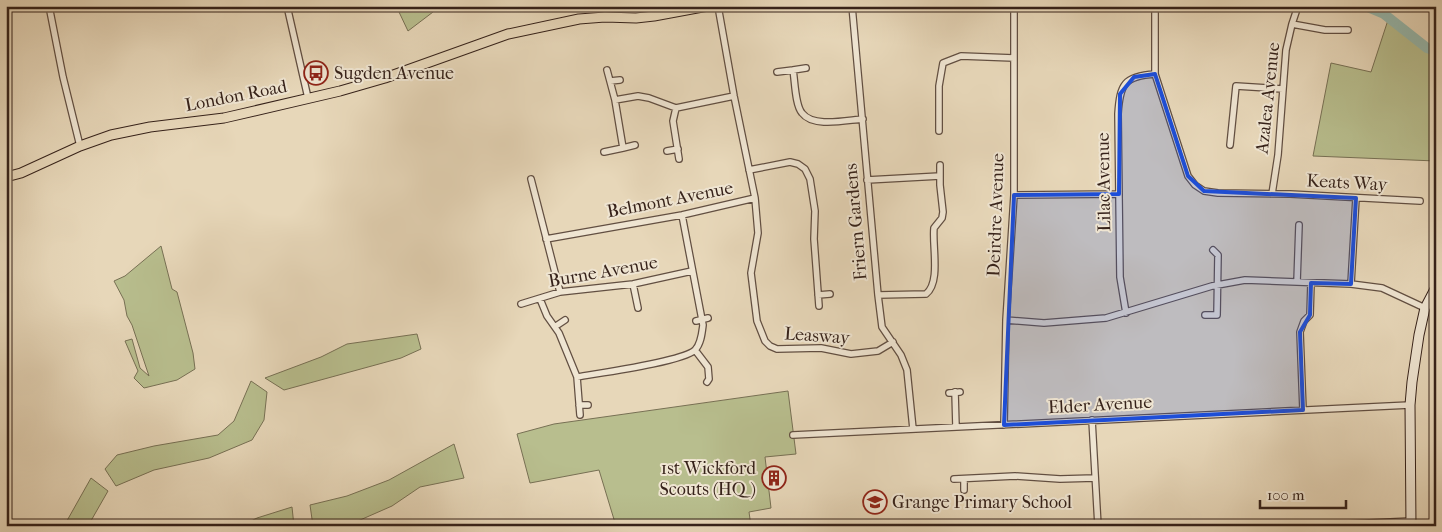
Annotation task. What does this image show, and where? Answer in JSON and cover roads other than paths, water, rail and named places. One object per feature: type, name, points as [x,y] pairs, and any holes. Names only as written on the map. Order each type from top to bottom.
[{"type":"main road","name":"London Road","points":[[6,177],[111,135],[150,127],[224,118],[308,98],[385,78],[508,34],[579,19],[605,17],[636,18],[708,6]]},
{"type":"street","points":[[49,6],[80,146]]},
{"type":"street","points":[[287,6],[308,98]]},
{"type":"street","name":"Belmont Avenue","points":[[546,239],[682,215],[755,198],[718,6]]},
{"type":"street","name":"Friern Gardens","points":[[852,6],[882,327],[901,355],[907,370],[913,429]]},
{"type":"street","name":"Deirdre Avenue","points":[[1004,425],[1006,320],[1014,195],[1014,6]]},
{"type":"street","name":"Keats Way","points":[[1155,6],[1156,74],[1188,176],[1195,184],[1204,190],[1218,193],[1420,201]]},
{"type":"street","name":"Azalea Avenue","points":[[1272,194],[1278,154],[1286,50],[1298,6]]},
{"type":"street","points":[[1292,24],[1325,30],[1348,30]]},
{"type":"street","points":[[939,131],[939,86],[943,63],[961,56],[1014,58]]},
{"type":"street","points":[[777,72],[806,68]]},
{"type":"street","points":[[607,70],[615,100],[623,148]]},
{"type":"street","points":[[793,70],[798,104],[802,113],[810,120],[820,122],[863,119]]},
{"type":"street","name":"Lilac Avenue","points":[[1126,313],[1120,277],[1120,94],[1126,82],[1134,77],[1156,74]]},
{"type":"street","points":[[610,81],[620,80]]},
{"type":"street","points":[[1230,145],[1236,86],[1283,89]]},
{"type":"street","points":[[615,100],[638,96],[676,108],[734,96]]},
{"type":"street","points":[[676,108],[673,121],[680,159]]},
{"type":"street","points":[[604,152],[635,145]]},
{"type":"street","points":[[667,151],[678,149]]},
{"type":"street","points":[[750,170],[790,162],[798,164],[805,169],[810,179],[815,211],[814,239],[819,306]]},
{"type":"street","points":[[878,295],[926,294],[931,290],[934,281],[934,228],[942,218],[943,212],[940,165]]},
{"type":"street","points":[[867,180],[940,176]]},
{"type":"street","points":[[531,179],[560,292]]},
{"type":"street","points":[[1014,195],[1119,194]]},
{"type":"street","name":"Leasway","points":[[755,198],[758,233],[751,273],[758,321],[765,341],[777,349],[821,348],[851,354],[878,351],[893,342]]},
{"type":"street","points":[[1351,284],[1356,198]]},
{"type":"street","points":[[577,377],[666,360],[695,350],[701,338],[702,319],[682,215]]},
{"type":"street","points":[[1297,282],[1300,225]]},
{"type":"street","points":[[1205,315],[1217,315],[1218,256],[1212,250]]},
{"type":"street","name":"Burne Avenue","points":[[521,304],[560,292],[633,284],[692,271]]},
{"type":"street","points":[[1006,320],[1044,323],[1106,318],[1218,285],[1245,280],[1351,284],[1382,288],[1425,308]]},
{"type":"street","points":[[1303,410],[1300,332],[1304,321],[1310,315],[1311,283]]},
{"type":"street","points":[[633,284],[638,308]]},
{"type":"street","points":[[1308,526],[1411,524],[1410,405],[1419,335],[1425,308],[1436,287]]},
{"type":"street","points":[[818,295],[830,294]]},
{"type":"street","points":[[540,298],[547,316],[556,326],[577,377],[580,415]]},
{"type":"street","points":[[556,326],[565,320]]},
{"type":"street","points":[[695,350],[708,367],[709,379],[707,382]]},
{"type":"street","points":[[955,392],[956,427]]},
{"type":"street","points":[[579,405],[588,405]]},
{"type":"street","name":"Elder Avenue","points":[[793,435],[1410,405]]},
{"type":"street","points":[[1092,420],[1098,526]]},
{"type":"street","points":[[954,479],[1015,476],[1060,479],[1095,478]]},
{"type":"street","points":[[964,479],[964,490]]},
{"type":"waterway","points":[[1365,6],[1384,14],[1427,48],[1436,51]]},
{"type":"place","name":"Sugden Avenue","points":[[316,73]]},
{"type":"place","name":"1st Wickford Scouts (HQ)","points":[[774,478]]},
{"type":"place","name":"Grange Primary School","points":[[875,502]]}]
